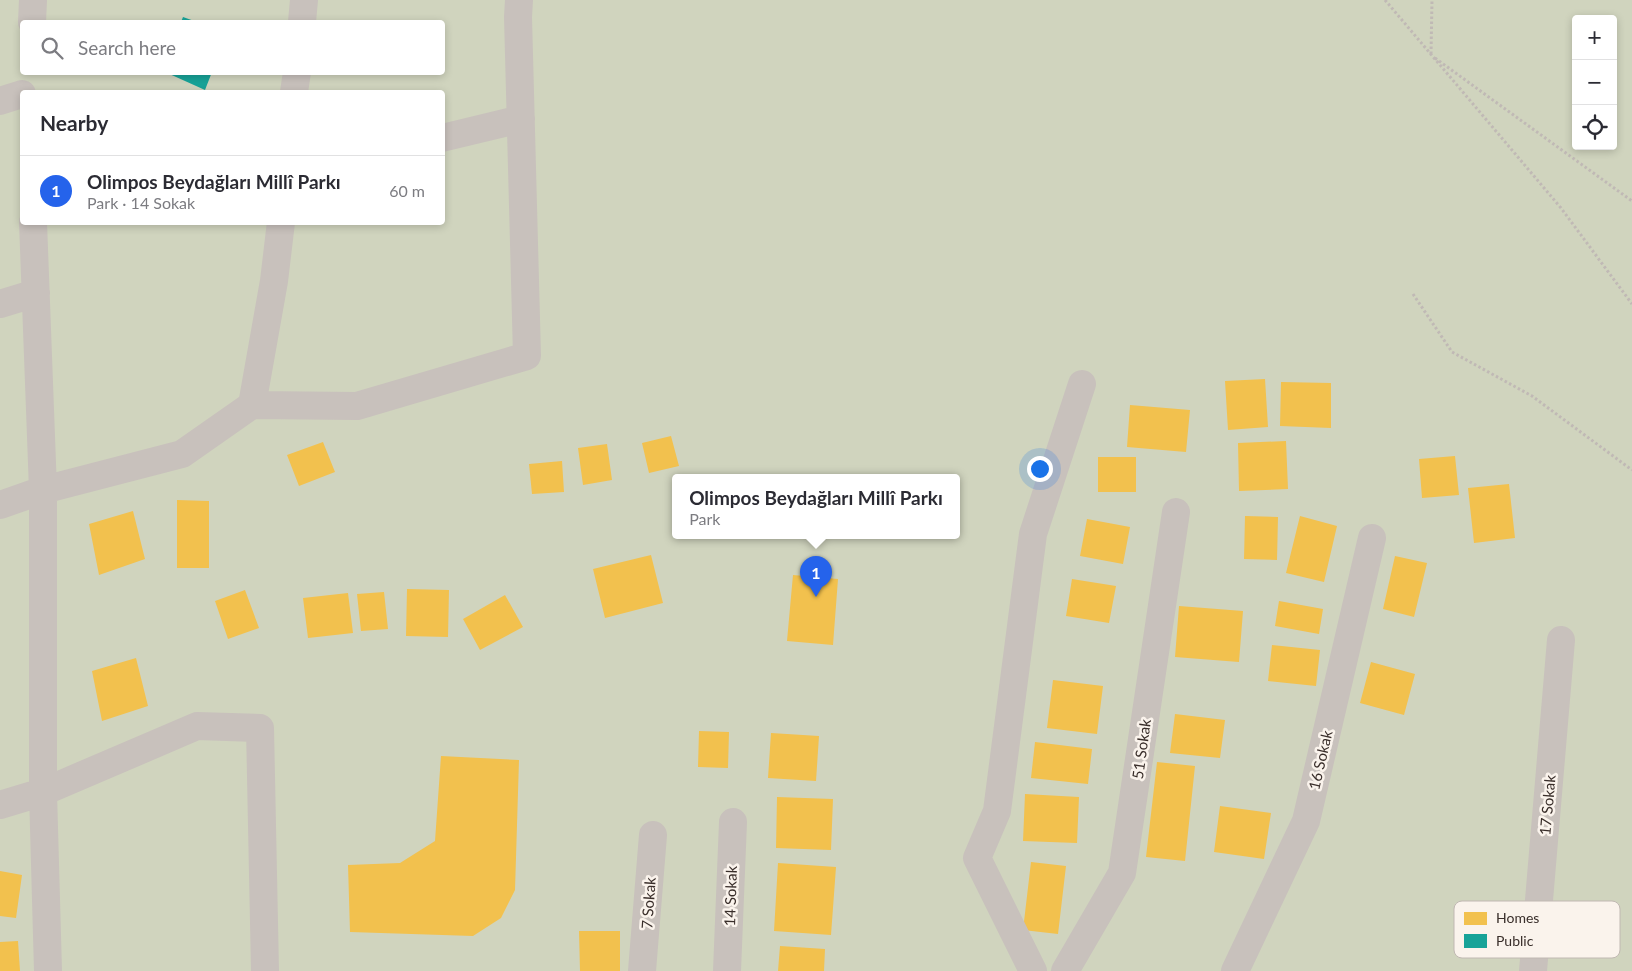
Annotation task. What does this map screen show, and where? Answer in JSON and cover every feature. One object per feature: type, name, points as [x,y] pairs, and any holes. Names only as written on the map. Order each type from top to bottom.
[{"type":"street","points":[[32,20],[33,0]]},
{"type":"street","points":[[302,20],[304,0]]},
{"type":"street","points":[[0,505],[43,490],[182,454],[252,405],[357,406],[526,356],[519,0]]},
{"type":"street","points":[[28,90],[29,75]]},
{"type":"street","points":[[294,90],[297,75]]},
{"type":"street","points":[[0,101],[20,95]]},
{"type":"street","points":[[445,137],[521,119]]},
{"type":"street","points":[[33,225],[43,490],[43,792],[48,971]]},
{"type":"street","points":[[252,405],[274,282],[281,225]]},
{"type":"street","points":[[0,304],[36,293]]},
{"type":"street","points":[[1033,971],[977,858],[997,811],[1033,534],[1082,384]]},
{"type":"street","name":"51 Sokak","points":[[1065,971],[1122,874],[1176,512]]},
{"type":"street","name":"16 Sokak","points":[[1236,971],[1306,821],[1372,538]]},
{"type":"street","name":"17 Sokak","points":[[1539,901],[1561,640]]},
{"type":"street","points":[[0,805],[43,792],[197,726],[260,728],[265,971]]},
{"type":"street","name":"14 Sokak","points":[[727,971],[733,822]]},
{"type":"street","name":"7 Sokak","points":[[642,971],[653,835]]},
{"type":"street","name":"17 Sokak","points":[[1533,971],[1534,958]]},
{"type":"path","points":[[1385,0],[1561,208],[1632,304]]},
{"type":"path","points":[[1431,55],[1432,0]]},
{"type":"path","points":[[1431,55],[1632,201]]},
{"type":"path","points":[[1413,294],[1452,352],[1532,396],[1632,470]]},
{"type":"green space","points":[[0,0],[1632,0],[1632,971],[0,971]]},
{"type":"building: Homes","points":[[1265,379],[1268,427],[1228,430],[1225,381]]},
{"type":"building: Homes","points":[[1281,382],[1331,383],[1331,428],[1280,426]]},
{"type":"building: Homes","points":[[1130,405],[1190,410],[1186,452],[1127,447]]},
{"type":"building: Homes","points":[[671,436],[679,466],[649,473],[642,443]]},
{"type":"building: Homes","points":[[1286,441],[1288,489],[1239,491],[1238,443]]},
{"type":"building: Homes","points":[[323,442],[335,472],[299,486],[287,455]]},
{"type":"building: Homes","points":[[607,444],[612,480],[583,485],[578,448]]},
{"type":"building: Homes","points":[[1455,456],[1459,495],[1422,498],[1419,459]]},
{"type":"building: Homes","points":[[1098,457],[1136,457],[1136,492],[1098,492]]},
{"type":"building: Homes","points":[[562,461],[564,492],[532,494],[529,464]]},
{"type":"building: Homes","points":[[1509,484],[1515,538],[1474,543],[1468,488]]},
{"type":"building: Homes","points":[[177,500],[209,501],[209,568],[177,568]]},
{"type":"building: Homes","points":[[133,511],[145,559],[99,575],[89,524]]},
{"type":"building: Homes","points":[[1245,516],[1278,517],[1277,560],[1244,559]]},
{"type":"building: Homes","points":[[1300,516],[1337,526],[1324,582],[1286,573]]},
{"type":"building: Homes","points":[[1087,519],[1130,527],[1123,564],[1080,556]]},
{"type":"building: Homes","points":[[651,555],[663,603],[605,618],[593,569]]},
{"type":"building: Homes","points":[[1395,556],[1427,563],[1414,617],[1383,609]]},
{"type":"building: Homes","points":[[793,575],[838,579],[833,645],[787,641]]},
{"type":"building: Homes","points":[[1072,579],[1116,586],[1109,623],[1066,616]]},
{"type":"building: Homes","points":[[407,589],[449,590],[448,637],[406,636]]},
{"type":"building: Homes","points":[[245,590],[259,628],[228,639],[215,601]]},
{"type":"building: Homes","points":[[384,592],[388,629],[361,631],[357,594]]},
{"type":"building: Homes","points":[[348,593],[353,633],[308,638],[303,598]]},
{"type":"building: Homes","points":[[505,595],[523,627],[480,650],[463,619]]},
{"type":"building: Homes","points":[[1279,601],[1323,609],[1319,634],[1275,626]]},
{"type":"building: Homes","points":[[1179,606],[1243,611],[1239,662],[1175,657]]},
{"type":"building: Homes","points":[[1272,645],[1320,650],[1316,686],[1268,681]]},
{"type":"building: Homes","points":[[136,658],[148,706],[102,721],[92,671]]},
{"type":"building: Homes","points":[[1371,662],[1415,674],[1404,715],[1360,703]]},
{"type":"building: Homes","points":[[1053,680],[1103,686],[1097,734],[1047,728]]},
{"type":"building: Homes","points":[[1175,714],[1225,720],[1220,758],[1170,753]]},
{"type":"building: Homes","points":[[699,731],[729,732],[728,768],[698,767]]},
{"type":"building: Homes","points":[[771,733],[819,736],[816,781],[768,778]]},
{"type":"building: Homes","points":[[1035,742],[1092,749],[1088,784],[1031,778]]},
{"type":"building: Homes","points":[[441,756],[519,760],[515,890],[501,918],[473,936],[350,932],[348,865],[400,863],[435,841]]},
{"type":"building: Homes","points":[[1157,762],[1195,766],[1185,861],[1146,857]]},
{"type":"building: Homes","points":[[1025,794],[1079,797],[1077,843],[1023,841]]},
{"type":"building: Homes","points":[[777,797],[833,799],[831,850],[776,848]]},
{"type":"building: Homes","points":[[1220,806],[1271,813],[1264,859],[1214,852]]},
{"type":"building: Homes","points":[[1031,862],[1066,866],[1058,934],[1023,930]]},
{"type":"building: Homes","points":[[778,863],[836,867],[831,935],[774,931]]},
{"type":"building: Homes","points":[[0,871],[22,875],[16,918],[0,916]]},
{"type":"building: Homes","points":[[579,931],[620,931],[620,971],[580,971]]},
{"type":"building: Homes","points":[[18,941],[20,971],[0,971],[0,942]]},
{"type":"building: Homes","points":[[780,946],[825,949],[824,971],[778,971]]},
{"type":"building: Public","points":[[172,75],[211,75],[205,90]]},
{"type":"place","name":"Olimpos Beydağları Millî Parkı","points":[[816,597]]}]
